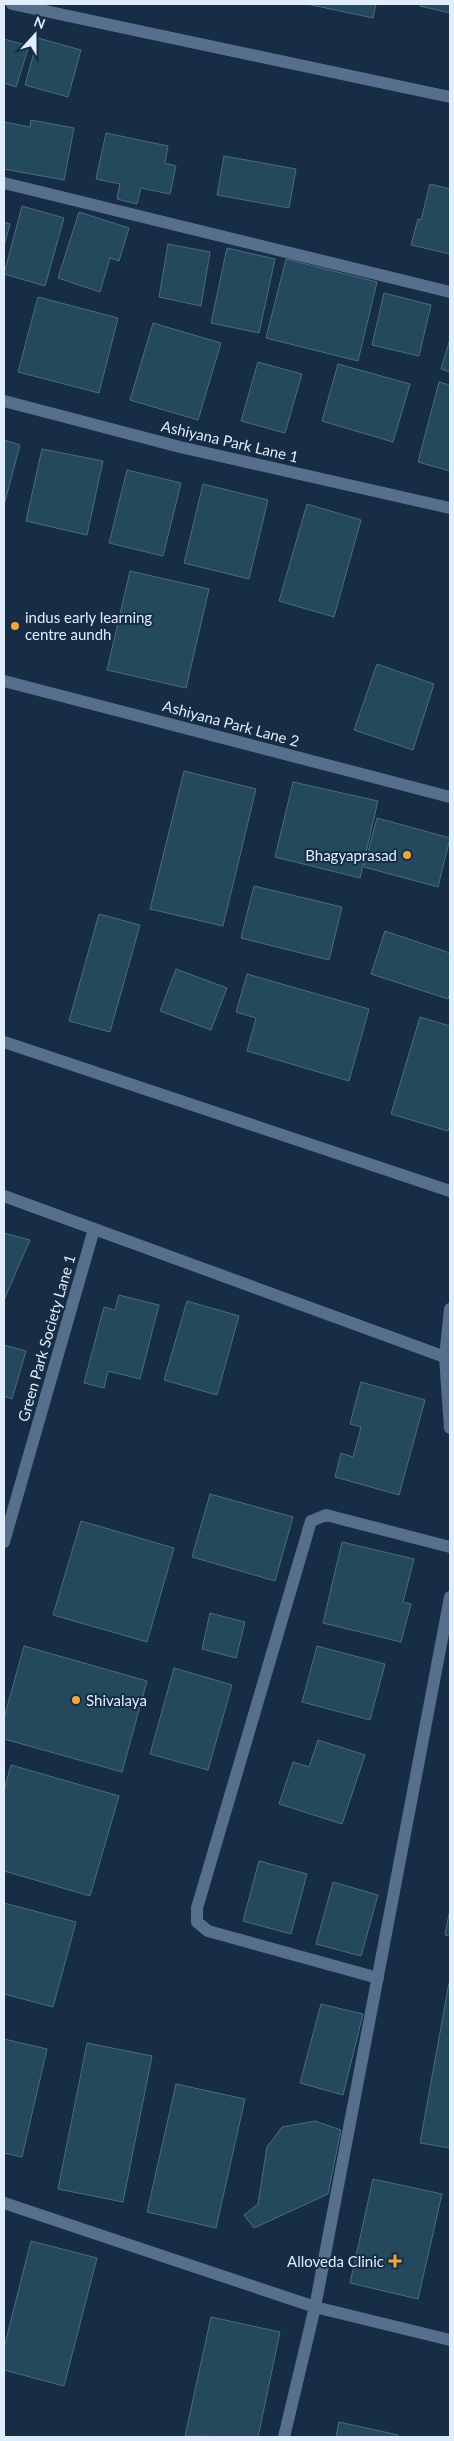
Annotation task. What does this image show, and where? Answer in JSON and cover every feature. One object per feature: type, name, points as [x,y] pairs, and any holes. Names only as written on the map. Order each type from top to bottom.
[{"type":"street","points":[[12,4],[450,97]]},
{"type":"street","points":[[4,183],[450,292]]},
{"type":"street","name":"Ashiyana Park Lane 1","points":[[4,401],[180,447],[450,508]]},
{"type":"street","name":"Ashiyana Park Lane 2","points":[[4,681],[450,797]]},
{"type":"street","points":[[4,1042],[450,1191]]},
{"type":"street","points":[[4,1196],[445,1357]]},
{"type":"street","name":"Green Park Society Lane 1","points":[[4,1542],[94,1229]]},
{"type":"street","points":[[450,1309],[445,1357],[450,1428]]},
{"type":"street","points":[[378,1978],[208,1931],[197,1922],[197,1908],[311,1520],[326,1515],[450,1547]]},
{"type":"street","points":[[284,2437],[315,2307],[450,1597]]},
{"type":"street","points":[[4,2203],[315,2307],[450,2340]]},
{"type":"building","points":[[307,4],[376,4],[373,18]]},
{"type":"building","points":[[421,4],[450,4],[450,13],[420,6]]},
{"type":"building","points":[[38,38],[81,50],[68,97],[25,85]]},
{"type":"building","points":[[4,39],[29,46],[16,87],[4,83]]},
{"type":"building","points":[[31,120],[74,128],[64,180],[4,169],[4,122],[30,127]]},
{"type":"building","points":[[106,133],[168,146],[165,163],[176,166],[170,194],[141,188],[137,204],[117,199],[120,184],[96,179]]},
{"type":"building","points":[[224,156],[296,169],[289,208],[217,195]]},
{"type":"building","points":[[430,184],[450,189],[450,254],[411,245],[418,219],[421,220]]},
{"type":"building","points":[[22,206],[64,218],[45,286],[4,274]]},
{"type":"building","points":[[79,212],[129,228],[119,261],[110,258],[100,292],[58,278]]},
{"type":"building","points":[[4,222],[10,224],[4,246]]},
{"type":"building","points":[[168,244],[210,252],[201,306],[159,297]]},
{"type":"building","points":[[227,248],[275,259],[259,333],[211,323]]},
{"type":"building","points":[[286,259],[377,282],[358,361],[266,338]]},
{"type":"building","points":[[384,293],[431,305],[419,356],[372,345]]},
{"type":"building","points":[[38,297],[118,318],[99,393],[18,372]]},
{"type":"building","points":[[153,323],[221,343],[198,420],[130,400]]},
{"type":"building","points":[[450,339],[450,372],[441,369]]},
{"type":"building","points":[[258,362],[302,374],[285,433],[241,421]]},
{"type":"building","points":[[338,364],[410,384],[393,442],[322,421]]},
{"type":"building","points":[[439,382],[450,385],[450,471],[418,462]]},
{"type":"building","points":[[4,440],[20,445],[4,505]]},
{"type":"building","points":[[42,449],[103,461],[87,535],[26,521]]},
{"type":"building","points":[[127,470],[181,483],[163,556],[109,543]]},
{"type":"building","points":[[203,484],[268,500],[249,579],[184,563]]},
{"type":"building","points":[[307,504],[361,520],[334,617],[279,601]]},
{"type":"building","points":[[130,571],[209,589],[186,688],[107,670]]},
{"type":"building","points":[[377,664],[434,684],[413,750],[354,730]]},
{"type":"building","points":[[184,771],[256,789],[223,926],[150,909]]},
{"type":"building","points":[[293,782],[378,801],[360,878],[275,857]]},
{"type":"building","name":"Bhagyaprasad","points":[[377,818],[450,838],[438,887],[364,867]]},
{"type":"building","points":[[254,886],[342,907],[329,960],[241,938]]},
{"type":"building","points":[[99,914],[140,925],[110,1032],[69,1021]]},
{"type":"building","points":[[385,931],[450,953],[450,993],[448,999],[371,974]]},
{"type":"building","points":[[176,969],[227,988],[211,1030],[160,1011]]},
{"type":"building","points":[[247,974],[369,1009],[349,1081],[247,1051],[256,1018],[236,1012]]},
{"type":"building","points":[[420,1017],[450,1026],[450,1124],[448,1131],[391,1114]]},
{"type":"building","points":[[4,1233],[30,1240],[4,1300]]},
{"type":"building","points":[[119,1295],[159,1305],[140,1379],[108,1371],[104,1388],[84,1383],[104,1307],[115,1310]]},
{"type":"building","points":[[187,1301],[239,1316],[217,1395],[164,1380]]},
{"type":"building","points":[[4,1345],[26,1351],[12,1399],[4,1396]]},
{"type":"building","points":[[361,1382],[425,1400],[399,1495],[335,1477],[341,1453],[353,1457],[361,1427],[350,1424]]},
{"type":"building","points":[[210,1494],[293,1517],[275,1581],[192,1557]]},
{"type":"building","points":[[81,1521],[174,1548],[147,1642],[53,1615]]},
{"type":"building","points":[[342,1542],[414,1559],[403,1602],[411,1604],[401,1642],[323,1623]]},
{"type":"building","points":[[210,1613],[245,1622],[236,1658],[202,1649]]},
{"type":"building","name":"Shivalaya","points":[[24,1646],[147,1681],[122,1772],[4,1739],[4,1718]]},
{"type":"building","points":[[317,1646],[385,1664],[370,1720],[302,1702]]},
{"type":"building","points":[[174,1668],[232,1685],[208,1770],[150,1754]]},
{"type":"building","points":[[318,1740],[365,1755],[342,1824],[279,1804],[293,1762],[309,1767]]},
{"type":"building","points":[[11,1765],[119,1796],[90,1896],[4,1871],[4,1790]]},
{"type":"building","points":[[259,1861],[307,1874],[291,1934],[243,1921]]},
{"type":"building","points":[[333,1882],[378,1895],[361,1956],[316,1944]]},
{"type":"building","points":[[4,1903],[76,1922],[53,2007],[4,1994]]},
{"type":"building","points":[[450,1909],[450,1936],[445,1935]]},
{"type":"building","points":[[450,1983],[450,2148],[420,2143]]},
{"type":"building","points":[[321,2004],[363,2014],[343,2095],[300,2083]]},
{"type":"building","points":[[4,2039],[47,2049],[22,2157],[4,2153]]},
{"type":"building","points":[[87,2043],[152,2056],[123,2202],[58,2189]]},
{"type":"building","points":[[176,2084],[245,2099],[216,2228],[147,2212]]},
{"type":"building","points":[[315,2121],[341,2130],[328,2194],[254,2228],[244,2215],[258,2204],[267,2147],[282,2127]]},
{"type":"building","points":[[373,2179],[442,2194],[418,2299],[350,2283]]},
{"type":"building","points":[[31,2241],[97,2258],[64,2386],[4,2370],[4,2348]]},
{"type":"building","points":[[211,2317],[280,2332],[258,2437],[185,2436]]},
{"type":"building","points":[[339,2422],[398,2435],[398,2437],[336,2437]]},
{"type":"place","name":"indus early learning centre aundh","points":[[15,626]]},
{"type":"place","name":"Bhagyaprasad","points":[[407,855]]},
{"type":"place","name":"Shivalaya","points":[[76,1700]]},
{"type":"place","name":"Alloveda Clinic","points":[[395,2261]]}]
